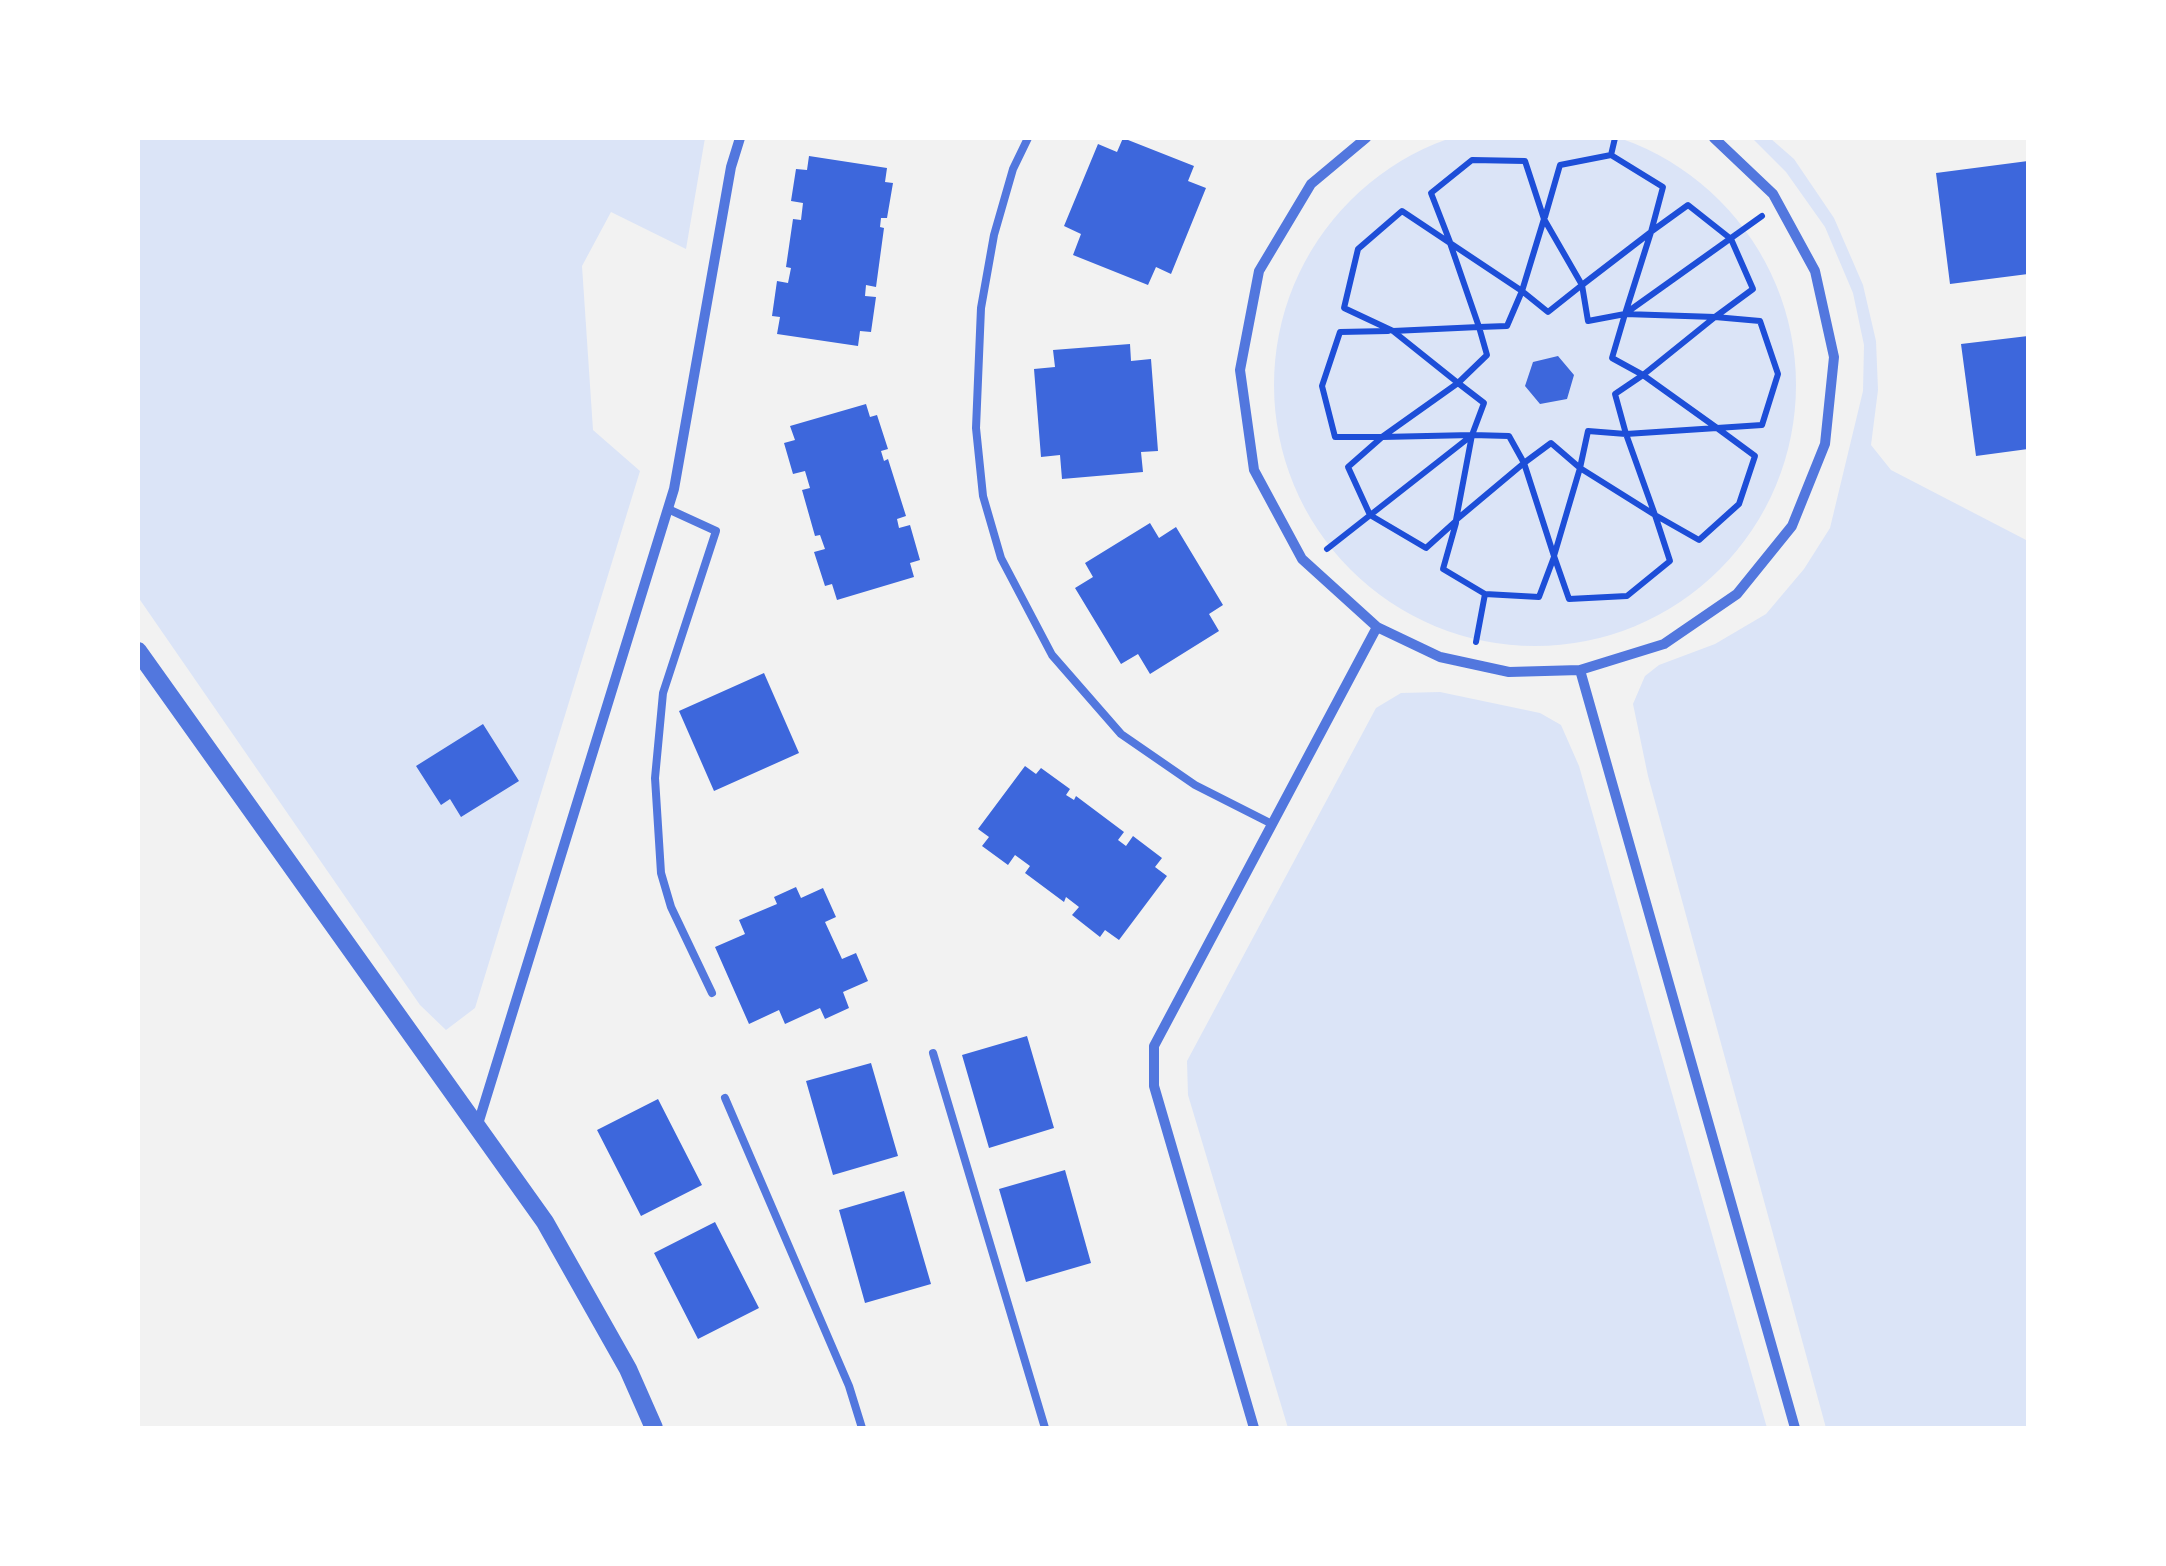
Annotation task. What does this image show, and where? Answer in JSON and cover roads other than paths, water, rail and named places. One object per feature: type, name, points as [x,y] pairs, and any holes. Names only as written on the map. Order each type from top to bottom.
[{"type":"street","points":[[478,1124],[668,509],[710,304],[731,167],[740,138]]},
{"type":"street","points":[[1366,138],[1310,184],[1259,271],[1240,370],[1254,470],[1308,564],[1376,627],[1440,657],[1509,672],[1580,670],[1664,644],[1737,594],[1792,526],[1825,444],[1834,357],[1815,271],[1778,204],[1714,138]]},
{"type":"street","points":[[1254,1428],[1154,1086],[1154,1046],[1376,627]]},
{"type":"street","points":[[138,651],[545,1222],[628,1369],[654,1428]]},
{"type":"street","points":[[1580,670],[1795,1428]]},
{"type":"lane","points":[[1028,138],[1012,169],[994,235],[980,323],[976,428],[984,496],[1001,558],[1052,655],[1121,734],[1196,786],[1272,824]]},
{"type":"lane","points":[[668,509],[716,532],[663,693],[655,778],[661,873],[671,907],[712,992]]},
{"type":"lane","points":[[933,1054],[1045,1428]]},
{"type":"lane","points":[[725,1098],[849,1386],[862,1428]]}]
